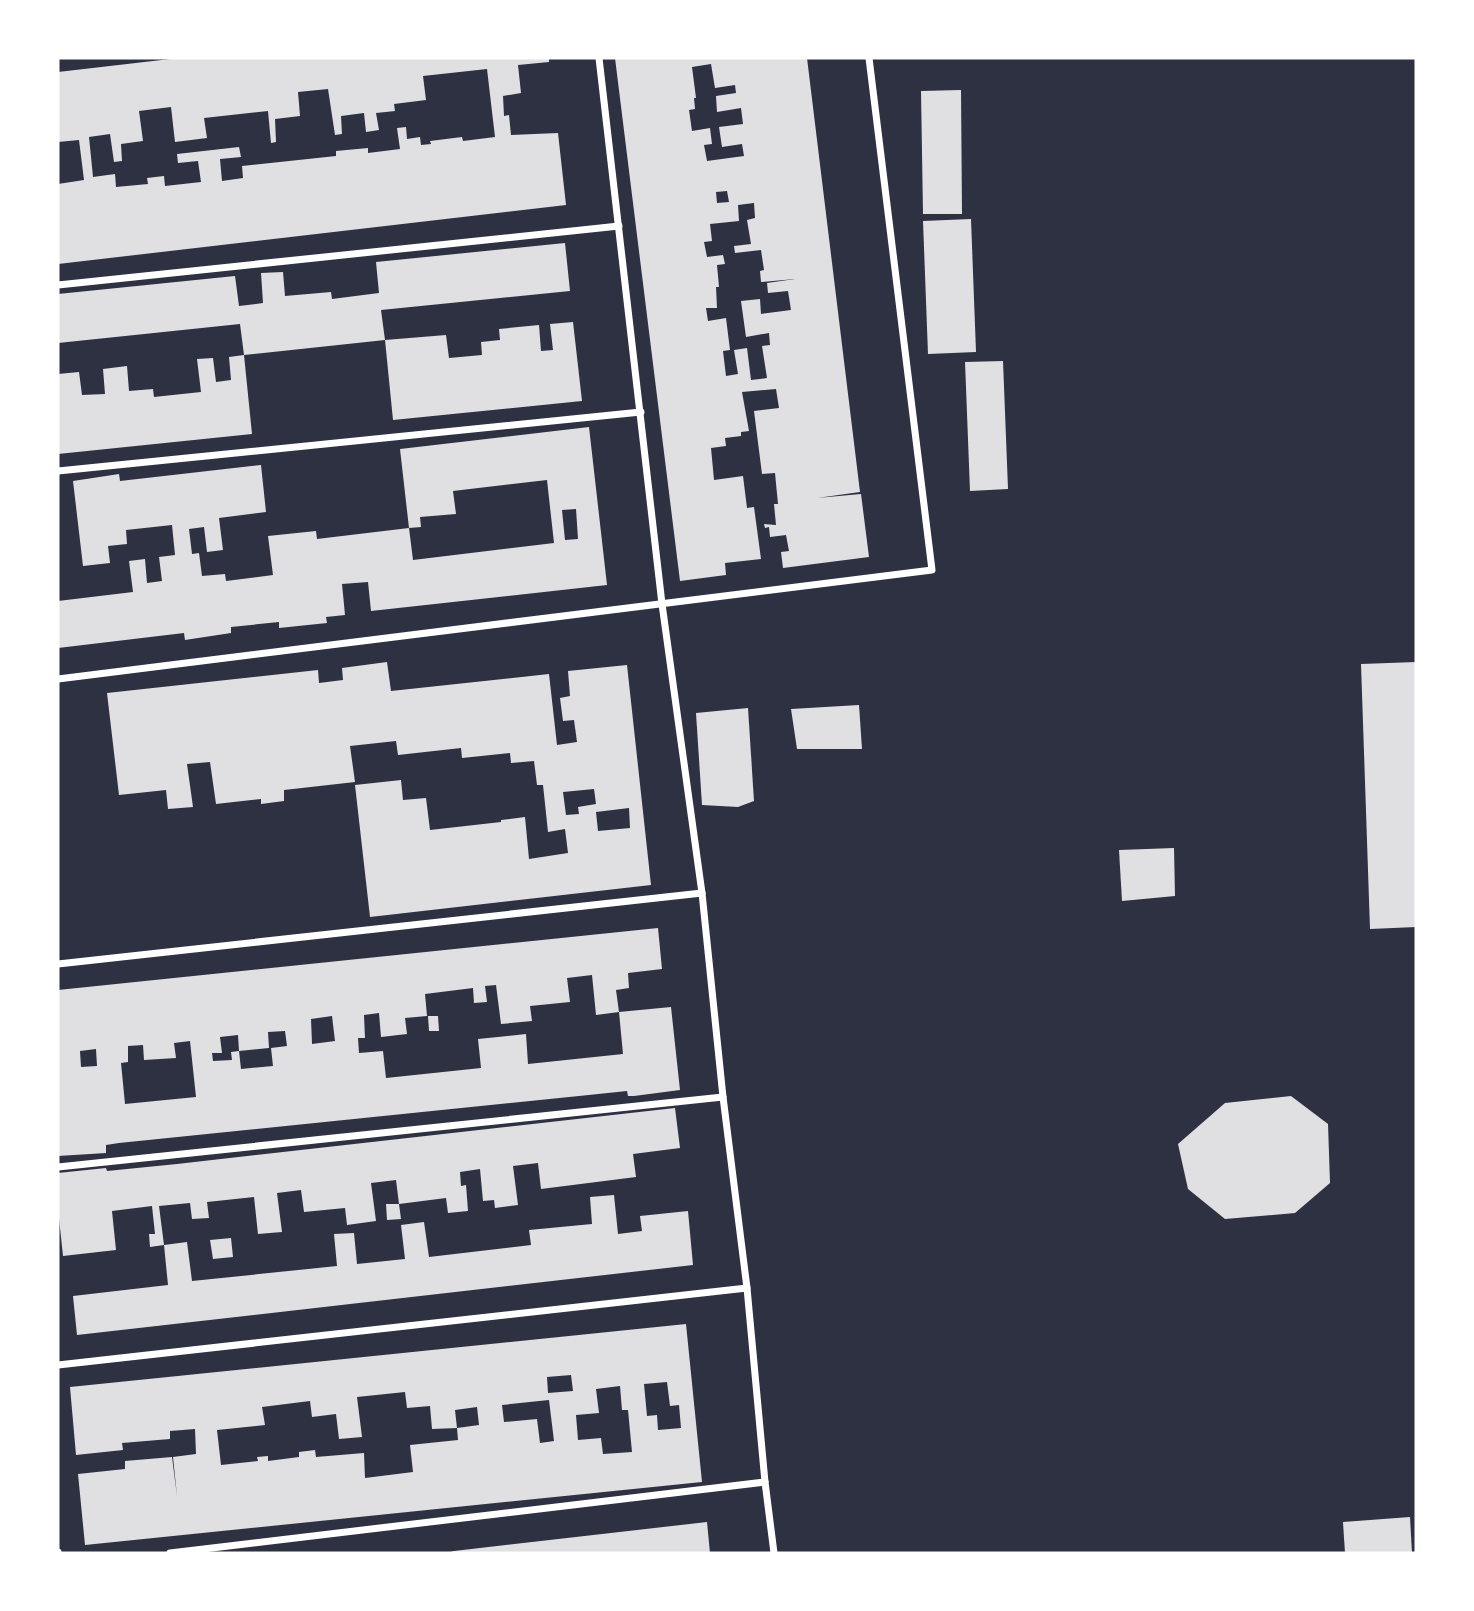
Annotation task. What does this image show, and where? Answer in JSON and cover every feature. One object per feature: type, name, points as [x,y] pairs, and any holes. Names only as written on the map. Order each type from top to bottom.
[{"type":"street","points":[[598,58],[662,604],[702,894],[774,1553]]},
{"type":"street","points":[[58,679],[932,570],[869,58]]},
{"type":"street","points":[[58,285],[619,226]]},
{"type":"street","points":[[58,471],[641,412]]},
{"type":"street","points":[[58,964],[702,894]]},
{"type":"street","points":[[58,1167],[723,1097]]},
{"type":"street","points":[[58,1365],[747,1288]]},
{"type":"street","points":[[170,1553],[765,1482]]},
{"type":"building","points":[[179,58],[549,58],[549,62],[518,65],[521,93],[503,96],[504,116],[509,115],[511,135],[558,133],[566,205],[58,264],[58,184],[84,180],[79,140],[58,142],[58,72]],"holes":[[[487,69],[495,137],[463,141],[462,137],[430,141],[431,144],[421,145],[420,137],[407,139],[406,127],[397,128],[400,149],[368,153],[368,148],[336,151],[336,156],[242,166],[243,178],[222,181],[220,159],[241,157],[239,147],[177,154],[178,163],[198,161],[201,182],[165,186],[164,176],[147,178],[148,184],[116,187],[115,174],[93,177],[89,137],[110,134],[114,162],[122,161],[121,144],[143,141],[139,111],[171,107],[175,142],[207,138],[204,118],[268,111],[271,143],[276,142],[275,119],[300,116],[298,92],[328,89],[335,135],[342,134],[341,116],[364,113],[366,132],[379,130],[376,113],[395,111],[394,104],[426,100],[423,76]]]},
{"type":"building","points":[[615,58],[807,58],[860,492],[817,498],[861,494],[869,557],[783,568],[781,552],[789,551],[786,535],[770,537],[769,527],[765,528],[764,524],[776,525],[774,504],[778,504],[775,473],[762,474],[754,411],[779,408],[776,389],[742,392],[749,431],[741,432],[741,436],[725,438],[726,446],[711,448],[714,480],[743,476],[747,508],[754,507],[761,559],[725,563],[726,575],[680,581]],"holes":[[[711,64],[715,88],[735,85],[736,93],[716,96],[717,112],[741,108],[743,124],[719,127],[722,147],[742,144],[744,156],[707,161],[704,145],[712,144],[710,128],[692,131],[689,110],[695,109],[696,98],[692,67]],[[727,191],[729,202],[717,203],[716,192]],[[754,203],[755,218],[747,220],[751,244],[734,246],[735,253],[761,250],[764,270],[760,271],[761,282],[795,279],[767,283],[768,293],[788,291],[791,310],[761,314],[760,299],[741,301],[746,337],[769,333],[770,345],[762,346],[767,378],[751,380],[747,348],[734,350],[738,374],[726,376],[723,351],[730,350],[726,318],[708,321],[706,308],[717,308],[717,265],[725,264],[723,255],[707,257],[704,242],[712,241],[710,224],[739,221],[738,205]]]},
{"type":"building","points":[[961,90],[962,214],[923,214],[921,91]]},
{"type":"building","points":[[971,219],[976,352],[928,354],[923,221]]},
{"type":"building","points":[[565,243],[570,291],[381,310],[385,340],[244,355],[240,324],[58,343],[58,294],[235,276],[239,306],[263,303],[261,273],[283,272],[285,296],[331,292],[332,299],[379,293],[376,262]]},
{"type":"building","points":[[573,322],[582,401],[393,420],[385,340],[446,335],[449,358],[482,355],[481,342],[500,340],[499,329],[539,325],[541,351],[553,350],[550,324]]},
{"type":"building","points":[[244,355],[252,434],[58,454],[58,374],[79,372],[82,395],[105,394],[103,369],[127,366],[129,391],[153,389],[154,397],[201,392],[197,359],[213,358],[216,382],[231,380],[229,357]]},
{"type":"building","points":[[1003,361],[1008,489],[970,491],[965,362]]},
{"type":"building","points":[[589,427],[607,585],[371,611],[368,582],[342,584],[345,615],[326,617],[327,623],[279,628],[279,622],[231,627],[231,633],[185,640],[184,633],[58,648],[58,601],[133,592],[129,561],[145,559],[147,583],[162,581],[159,557],[175,555],[172,525],[126,530],[127,544],[108,546],[110,563],[83,566],[73,481],[119,474],[120,481],[261,465],[266,512],[219,518],[223,550],[207,552],[204,527],[189,529],[192,554],[199,553],[202,576],[225,574],[226,581],[273,575],[268,536],[316,531],[317,539],[409,528],[400,449]],"holes":[[[547,480],[554,543],[413,560],[409,528],[421,527],[420,517],[456,514],[453,491]],[[576,509],[578,539],[565,540],[562,510]]]},
{"type":"building","points":[[387,662],[391,691],[549,674],[557,745],[577,742],[574,720],[563,721],[560,698],[570,696],[568,671],[627,665],[651,885],[370,917],[355,785],[401,780],[403,800],[426,798],[430,830],[525,817],[529,859],[568,853],[565,829],[548,832],[543,785],[537,785],[534,761],[511,763],[510,753],[462,758],[461,748],[398,755],[396,741],[350,746],[355,782],[284,790],[284,801],[261,804],[261,799],[216,804],[210,762],[187,764],[193,807],[168,809],[166,790],[119,795],[107,693],[318,670],[319,683],[343,680],[342,668]],"holes":[[[594,789],[596,804],[578,807],[579,814],[566,815],[563,792]],[[629,808],[630,828],[598,831],[596,812]]]},
{"type":"building","points":[[1416,662],[1416,927],[1370,929],[1361,664]]},
{"type":"building","points":[[859,705],[862,749],[797,749],[791,709]]},
{"type":"building","points":[[748,708],[754,801],[738,807],[702,805],[696,713]]},
{"type":"building","points":[[1174,848],[1175,896],[1122,901],[1119,850]]},
{"type":"building","points":[[658,928],[662,969],[628,973],[629,988],[616,990],[619,1012],[671,1007],[680,1090],[634,1096],[628,1096],[627,1091],[119,1143],[106,1145],[106,1153],[58,1156],[58,990]],"holes":[[[592,975],[596,1015],[619,1012],[623,1054],[528,1064],[526,1034],[478,1039],[481,1068],[386,1078],[383,1051],[359,1053],[358,1038],[365,1038],[364,1015],[379,1013],[381,1037],[407,1034],[405,1018],[427,1016],[425,994],[473,988],[474,1003],[487,1002],[485,986],[496,985],[501,1024],[532,1021],[530,1006],[570,1002],[567,978]],[[332,1016],[335,1041],[312,1044],[311,1019]],[[285,1031],[287,1046],[271,1048],[273,1066],[241,1069],[239,1051],[269,1048],[268,1032]],[[238,1035],[239,1051],[231,1052],[232,1060],[213,1061],[212,1053],[222,1053],[220,1037]],[[190,1041],[196,1097],[125,1104],[121,1063],[128,1062],[128,1046],[143,1045],[144,1060],[176,1058],[174,1043]],[[96,1049],[97,1066],[81,1067],[80,1051]]]},
{"type":"building","points":[[428,1016],[438,1016],[439,1031],[429,1031]]},
{"type":"building","points":[[1291,1096],[1328,1124],[1330,1183],[1295,1213],[1225,1219],[1188,1189],[1178,1144],[1225,1103]]},
{"type":"building","points":[[675,1108],[680,1148],[633,1154],[636,1177],[541,1189],[538,1163],[513,1166],[518,1205],[495,1208],[494,1200],[483,1201],[480,1169],[460,1172],[461,1186],[466,1185],[468,1211],[448,1213],[446,1198],[399,1204],[396,1180],[371,1183],[376,1221],[347,1225],[345,1208],[304,1212],[301,1190],[277,1193],[282,1232],[258,1234],[254,1197],[207,1202],[209,1218],[192,1219],[190,1203],[159,1206],[164,1245],[150,1247],[149,1234],[155,1234],[152,1206],[112,1211],[116,1250],[63,1256],[58,1209],[58,1173],[177,1164]]},
{"type":"building","points":[[614,1195],[618,1234],[642,1231],[640,1216],[688,1211],[693,1265],[77,1335],[73,1296],[168,1285],[164,1245],[187,1242],[192,1281],[337,1266],[334,1234],[354,1233],[357,1264],[405,1259],[401,1225],[424,1222],[429,1257],[531,1245],[529,1230],[592,1224],[590,1197]]},
{"type":"building","points":[[386,1204],[399,1204],[401,1219],[387,1220]]},
{"type":"building","points":[[231,1238],[233,1257],[213,1259],[210,1240]]},
{"type":"building","points":[[686,1324],[702,1482],[85,1545],[78,1474],[125,1469],[125,1461],[172,1457],[177,1496],[173,1457],[196,1454],[195,1429],[170,1431],[170,1439],[122,1443],[123,1450],[76,1455],[70,1387]],"holes":[[[571,1375],[573,1391],[548,1393],[547,1377]],[[667,1382],[670,1406],[679,1405],[681,1428],[658,1430],[657,1415],[647,1416],[644,1384]],[[620,1386],[622,1410],[628,1410],[632,1452],[603,1454],[601,1438],[578,1440],[576,1415],[599,1413],[596,1389]],[[405,1392],[407,1408],[430,1406],[432,1429],[457,1428],[458,1440],[410,1445],[413,1472],[365,1478],[364,1453],[316,1457],[315,1450],[299,1452],[299,1457],[268,1461],[268,1456],[257,1457],[258,1461],[221,1465],[217,1430],[265,1425],[262,1407],[310,1401],[312,1417],[336,1414],[339,1439],[362,1437],[357,1397]],[[549,1400],[554,1441],[540,1443],[537,1419],[504,1422],[502,1405]],[[477,1407],[479,1425],[457,1428],[455,1410]]]},
{"type":"building","points":[[1410,1517],[1412,1553],[1345,1553],[1343,1522]]},
{"type":"building","points":[[707,1522],[710,1553],[447,1553],[454,1551]]}]
